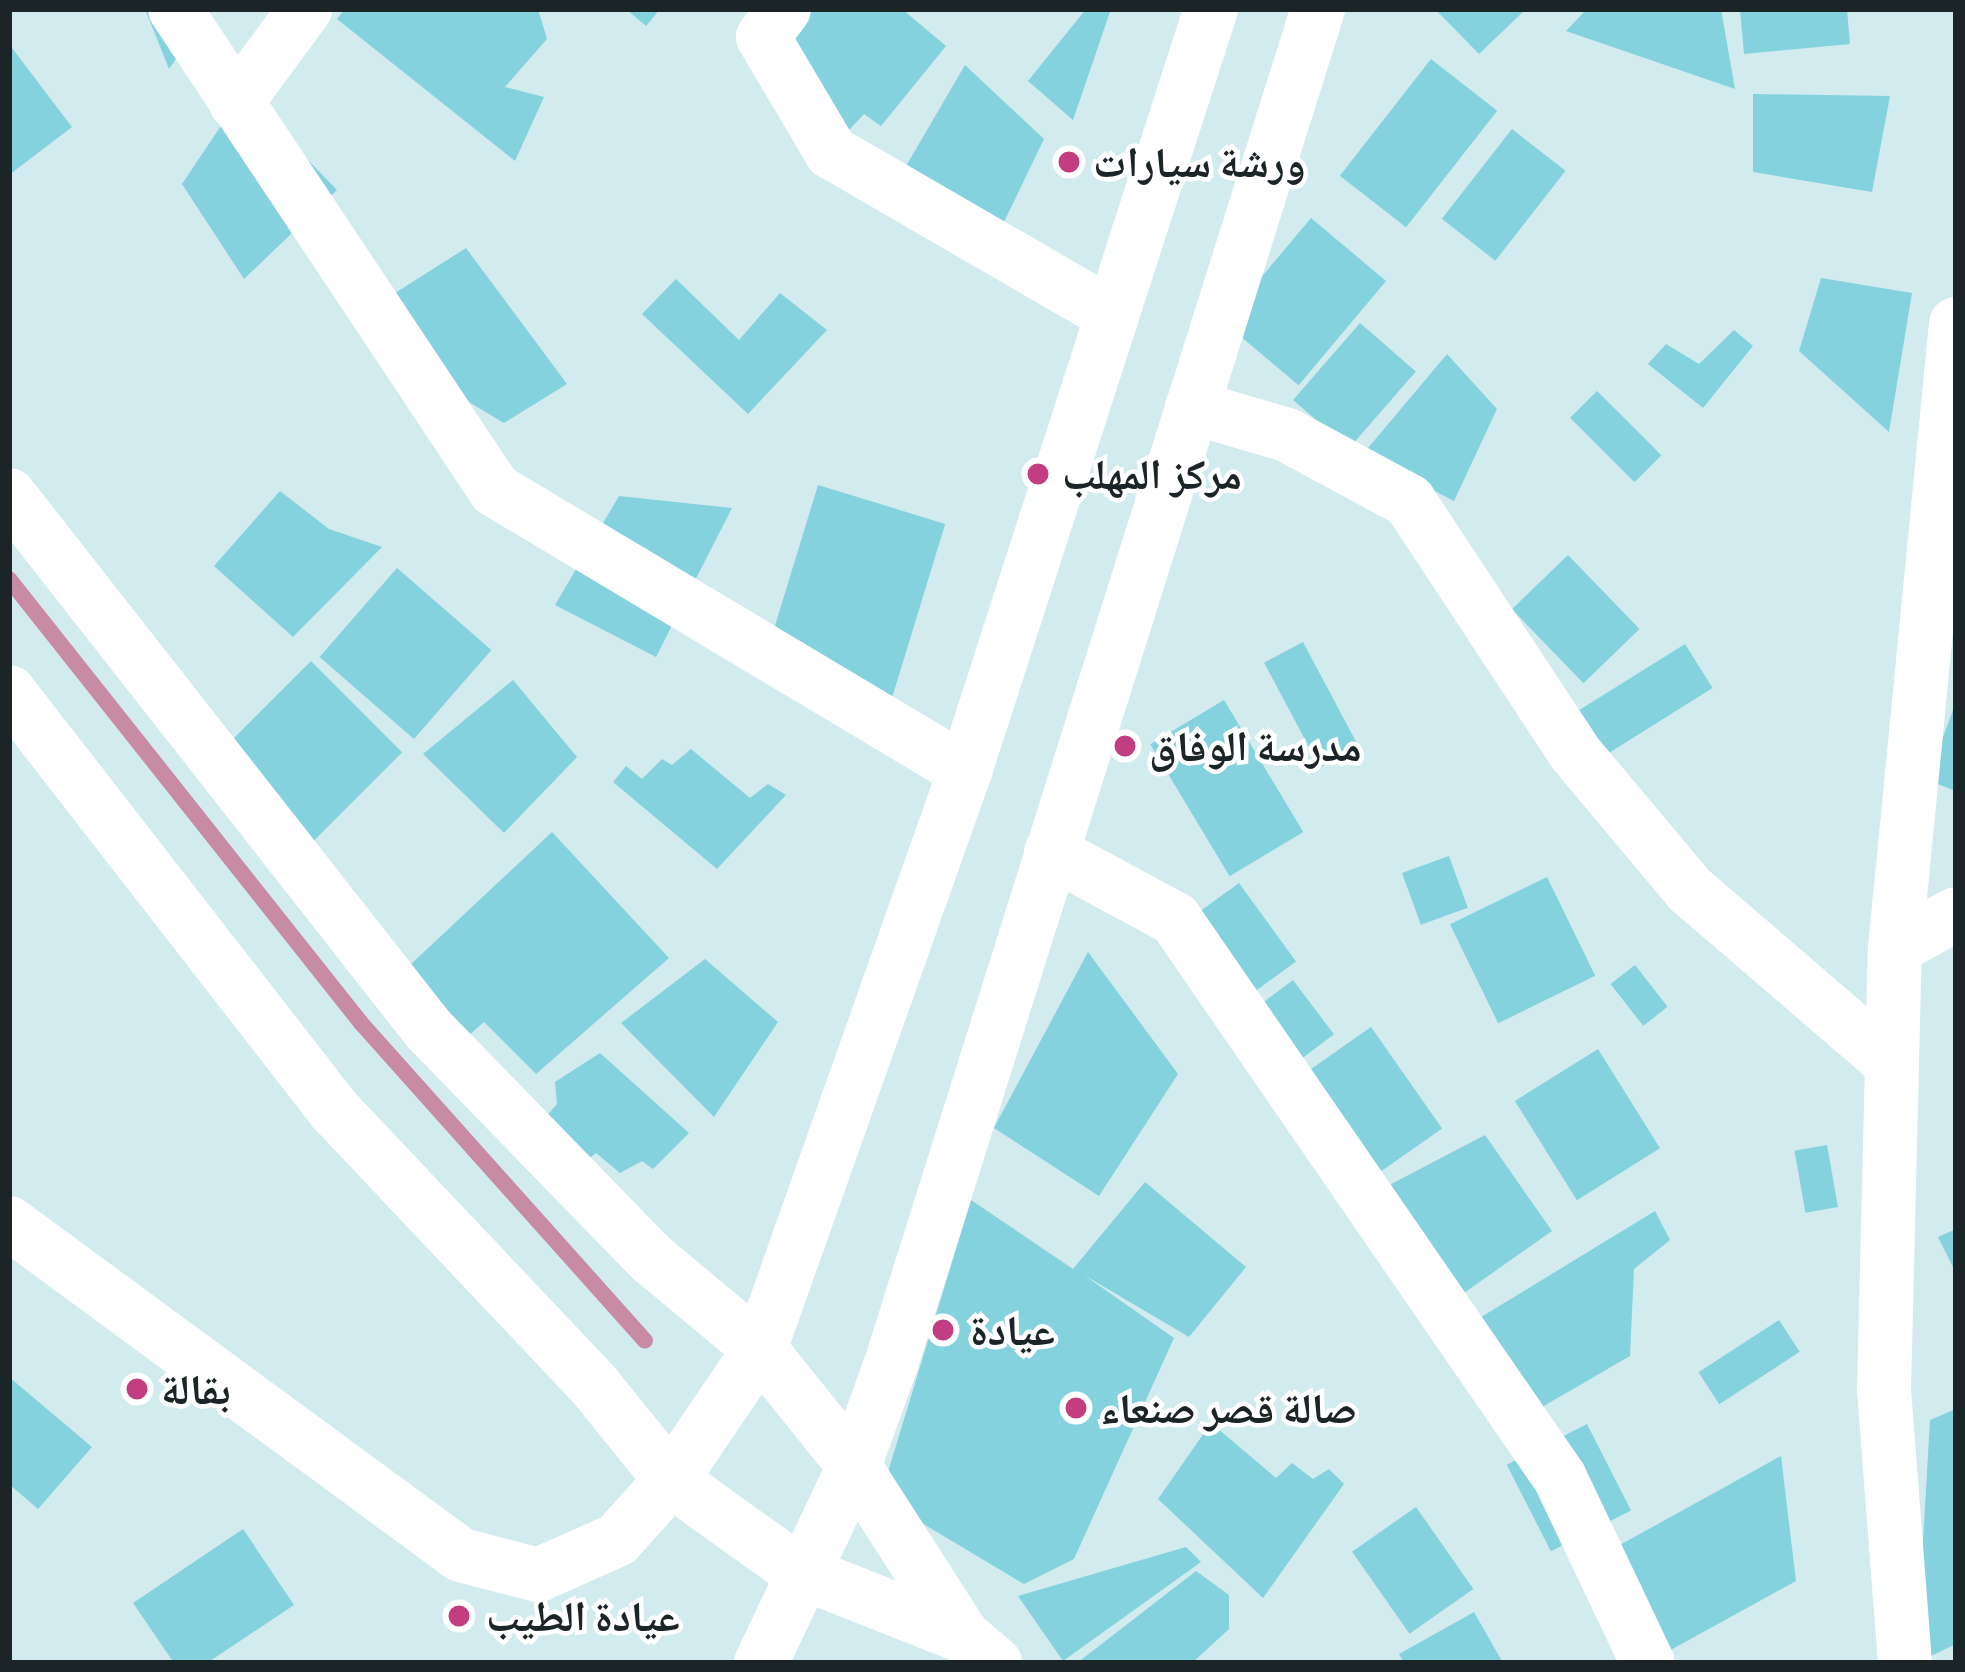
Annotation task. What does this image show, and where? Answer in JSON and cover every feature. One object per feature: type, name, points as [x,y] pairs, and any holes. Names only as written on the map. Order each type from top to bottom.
[{"type":"street","points":[[176,9],[495,490],[965,771]]},
{"type":"street","points":[[236,103],[304,9]]},
{"type":"street","points":[[784,9],[763,37],[831,152],[1110,314]]},
{"type":"street","points":[[9,1223],[461,1555],[538,1575],[617,1540],[671,1480],[760,1349],[965,771],[1211,9]]},
{"type":"street","points":[[761,1663],[798,1571],[854,1466],[1318,9]]},
{"type":"street","points":[[1905,1663],[1884,1390],[1895,948],[1956,324]]},
{"type":"street","points":[[1192,407],[1287,435],[1409,502],[1575,753],[1690,890],[1891,1063]]},
{"type":"street","points":[[9,495],[428,1029],[652,1259],[760,1349],[854,1466],[979,1649]]},
{"type":"street","points":[[9,692],[334,1111],[594,1385],[671,1480],[798,1571],[979,1649]]},
{"type":"street","points":[[1051,852],[1175,919],[1560,1478],[1648,1663]]},
{"type":"street","points":[[1895,948],[1956,914]]},
{"type":"building","points":[[145,9],[212,9],[169,69]]},
{"type":"building","points":[[345,9],[538,9],[547,39],[505,87],[544,97],[515,161],[337,19]]},
{"type":"building","points":[[626,9],[660,9],[646,26]]},
{"type":"building","points":[[803,9],[902,9],[946,46],[881,126],[864,114],[821,160],[759,63]]},
{"type":"building","points":[[1086,9],[1111,9],[1073,120],[1028,81]]},
{"type":"building","points":[[1435,9],[1526,9],[1479,54]]},
{"type":"building","points":[[1587,9],[1721,9],[1735,89],[1566,31]]},
{"type":"building","points":[[1740,9],[1847,9],[1850,44],[1744,54]]},
{"type":"building","points":[[9,44],[72,127],[9,175]]},
{"type":"building","points":[[1431,59],[1497,111],[1406,227],[1340,176]]},
{"type":"building","points":[[965,65],[1044,139],[989,253],[892,190]]},
{"type":"building","points":[[243,93],[337,190],[244,279],[182,184]]},
{"type":"building","points":[[1753,94],[1890,96],[1872,192],[1753,172]]},
{"type":"building","points":[[1512,129],[1566,171],[1495,261],[1442,219]]},
{"type":"building","points":[[1311,218],[1386,281],[1299,385],[1224,322]]},
{"type":"building","points":[[466,248],[567,384],[504,423],[427,377],[381,302]]},
{"type":"building","points":[[1821,278],[1912,293],[1889,432],[1799,351]]},
{"type":"building","points":[[676,279],[739,340],[780,293],[827,330],[748,414],[642,314]]},
{"type":"building","points":[[1360,323],[1416,372],[1349,449],[1293,400]]},
{"type":"building","points":[[1734,330],[1753,346],[1703,408],[1648,364],[1666,344],[1699,364]]},
{"type":"building","points":[[1447,354],[1497,409],[1454,501],[1363,454]]},
{"type":"building","points":[[1597,391],[1661,455],[1634,482],[1570,418]]},
{"type":"building","points":[[818,485],[945,524],[893,696],[765,657]]},
{"type":"building","points":[[280,491],[329,529],[382,547],[293,637],[214,566]]},
{"type":"building","points":[[619,496],[732,508],[656,657],[555,605]]},
{"type":"building","points":[[1568,555],[1640,629],[1583,683],[1512,609]]},
{"type":"building","points":[[397,568],[491,650],[414,739],[320,657]]},
{"type":"building","points":[[1303,642],[1359,747],[1320,768],[1264,663]]},
{"type":"building","points":[[1685,644],[1713,688],[1598,760],[1571,716]]},
{"type":"building","points":[[311,661],[402,752],[310,844],[219,753]]},
{"type":"building","points":[[513,680],[577,757],[504,833],[423,754]]},
{"type":"building","points":[[1224,700],[1303,832],[1230,876],[1150,744]]},
{"type":"building","points":[[1956,702],[1956,791],[1927,780]]},
{"type":"building","points":[[691,749],[750,798],[768,784],[786,795],[717,869],[613,782],[626,766],[642,779],[662,759],[672,765]]},
{"type":"building","points":[[552,832],[669,958],[536,1074],[484,1022],[451,1051],[393,981]]},
{"type":"building","points":[[1449,856],[1468,908],[1421,925],[1402,873]]},
{"type":"building","points":[[1547,877],[1595,976],[1498,1023],[1450,924]]},
{"type":"building","points":[[1239,883],[1296,961],[1219,1017],[1162,939]]},
{"type":"building","points":[[1088,952],[1178,1074],[1099,1196],[994,1128]]},
{"type":"building","points":[[705,959],[778,1022],[714,1117],[621,1023]]},
{"type":"building","points":[[1635,965],[1668,1007],[1643,1026],[1611,984]]},
{"type":"building","points":[[1293,980],[1334,1034],[1276,1078],[1235,1023]]},
{"type":"building","points":[[1371,1027],[1442,1129],[1356,1189],[1285,1087]]},
{"type":"building","points":[[1598,1049],[1660,1148],[1577,1200],[1515,1101]]},
{"type":"building","points":[[600,1053],[689,1133],[653,1169],[642,1161],[620,1173],[596,1153],[574,1171],[537,1127],[557,1104],[555,1082]]},
{"type":"building","points":[[1485,1135],[1552,1231],[1461,1295],[1376,1192]]},
{"type":"building","points":[[1827,1145],[1838,1207],[1805,1213],[1795,1151]]},
{"type":"building","points":[[1145,1182],[1246,1267],[1189,1337],[1084,1275],[1174,1338],[1074,1559],[1024,1584],[880,1498],[971,1200],[1073,1269]]},
{"type":"building","points":[[1655,1211],[1670,1240],[1634,1269],[1630,1356],[1530,1414],[1473,1322]]},
{"type":"building","points":[[1956,1229],[1956,1273],[1938,1237]]},
{"type":"building","points":[[1779,1320],[1800,1352],[1719,1404],[1698,1372]]},
{"type":"building","points":[[9,1377],[92,1447],[38,1509],[9,1484]]},
{"type":"building","points":[[1956,1409],[1956,1644],[1916,1663],[1930,1420]]},
{"type":"building","points":[[1211,1423],[1276,1478],[1292,1463],[1313,1479],[1329,1469],[1344,1484],[1263,1598],[1158,1499]]},
{"type":"building","points":[[1587,1424],[1631,1510],[1551,1551],[1507,1465]]},
{"type":"building","points":[[1781,1456],[1796,1581],[1647,1663],[1589,1562]]},
{"type":"building","points":[[1416,1507],[1473,1589],[1409,1634],[1352,1552]]},
{"type":"building","points":[[243,1529],[294,1605],[207,1663],[174,1663],[133,1603]]},
{"type":"building","points":[[1186,1547],[1201,1562],[1063,1661],[1018,1596]]},
{"type":"building","points":[[1196,1571],[1229,1595],[1229,1629],[1192,1663],[1077,1663]]},
{"type":"building","points":[[1474,1612],[1503,1663],[1404,1663],[1399,1654]]},
{"type":"waterway","points":[[9,579],[361,1023],[645,1341]]},
{"type":"place","name":"ورشة سيارات","points":[[1069,162]]},
{"type":"place","name":"مركز المهلب","points":[[1038,474]]},
{"type":"place","name":"مدرسة الوفاق","points":[[1125,746]]},
{"type":"place","name":"عيادة","points":[[943,1330]]},
{"type":"place","name":"بقالة","points":[[137,1389]]},
{"type":"place","name":"صالة قصر صنعاء","points":[[1076,1408]]},
{"type":"place","name":"عيادة الطيب","points":[[459,1616]]}]
